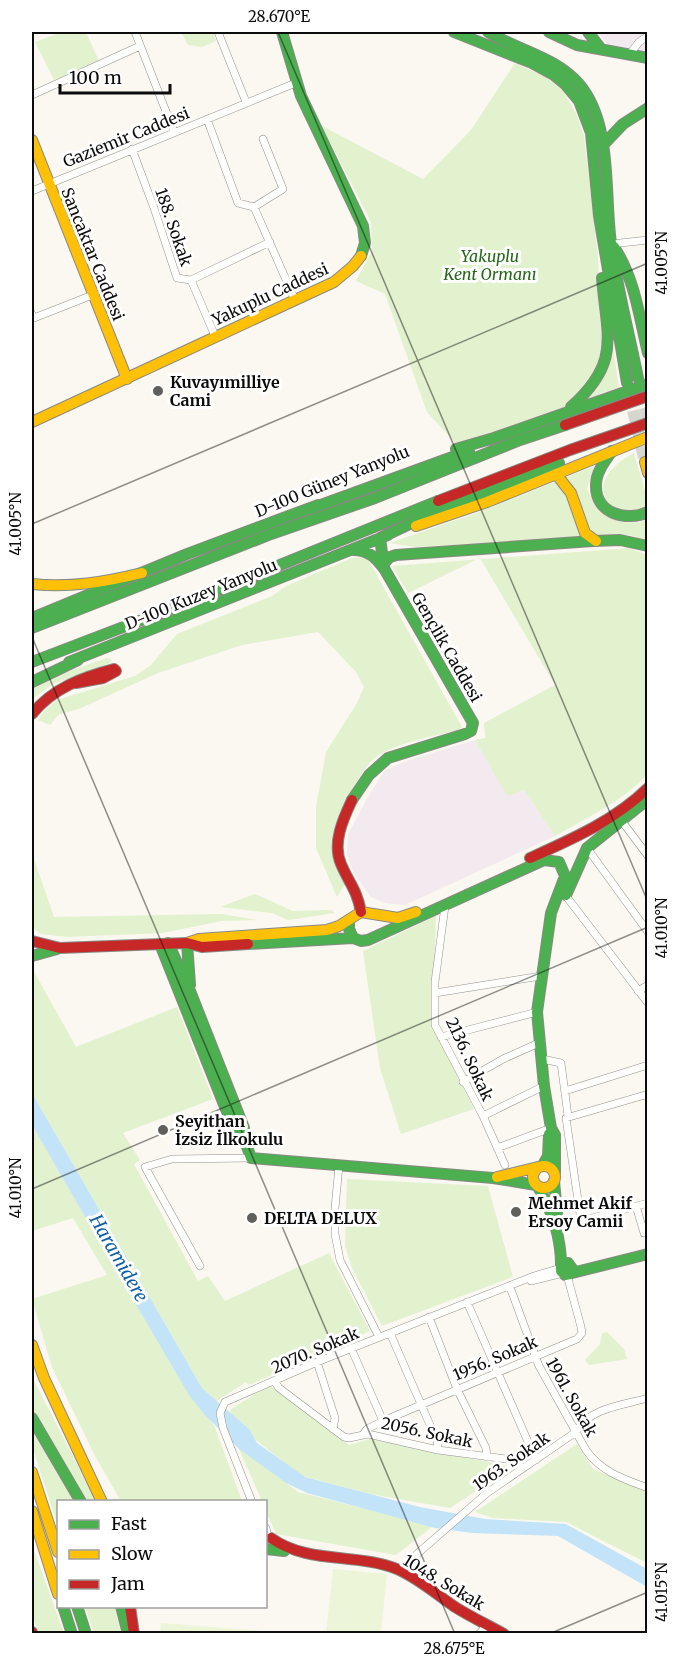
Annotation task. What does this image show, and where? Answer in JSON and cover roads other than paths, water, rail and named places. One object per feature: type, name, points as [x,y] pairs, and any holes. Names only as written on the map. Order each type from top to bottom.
[{"type":"main road","name":"Yakuplu Caddesi","points":[[32,422],[334,282],[352,268],[360,258],[365,246],[363,226],[301,96],[282,32]]},
{"type":"main road","points":[[462,32],[554,75],[566,84],[579,101],[591,133],[627,383]]},
{"type":"main road","points":[[488,32],[555,65],[579,84],[597,119],[602,146],[607,241],[603,290],[609,332],[607,354],[598,378],[591,388],[582,398],[556,417]]},
{"type":"main road","points":[[549,32],[577,45],[648,58]]},
{"type":"main road","points":[[588,32],[601,49]]},
{"type":"main road","points":[[602,146],[613,131],[648,108]]},
{"type":"main road","name":"Sancaktar Caddesi","points":[[32,140],[128,379]]},
{"type":"main road","points":[[607,241],[622,258],[632,284],[648,353]]},
{"type":"main road","points":[[607,241],[643,381]]},
{"type":"main road","name":"D-100 Güney Yanyolu","points":[[32,618],[443,454],[556,417],[643,381]]},
{"type":"main road","points":[[32,628],[271,534],[375,498],[552,428],[648,396]]},
{"type":"main road","points":[[32,662],[177,607],[526,466],[648,423]]},
{"type":"main road","points":[[310,509],[461,453],[535,430],[552,428]]},
{"type":"main road","points":[[380,538],[437,511],[534,474],[634,428]]},
{"type":"main road","points":[[380,538],[457,513],[648,437]]},
{"type":"main road","points":[[612,450],[597,480],[596,490],[599,498],[612,513],[622,518],[633,518],[648,512]]},
{"type":"main road","points":[[556,474],[564,480],[568,487],[585,533],[596,541]]},
{"type":"main road","points":[[380,538],[384,567]]},
{"type":"main road","name":"D-100 Kuzey Yanyolu","points":[[32,675],[78,660],[380,538]]},
{"type":"main road","points":[[384,567],[390,557],[396,555],[620,540],[648,546]]},
{"type":"main road","points":[[342,553],[354,550],[367,551],[374,555],[384,567]]},
{"type":"main road","name":"Gençlik Caddesi","points":[[365,912],[337,850],[340,827],[357,794],[370,773],[388,758],[465,734],[471,731],[473,723],[384,567]]},
{"type":"main road","points":[[32,584],[66,586],[142,573]]},
{"type":"main road","points":[[32,682],[78,660]]},
{"type":"main road","points":[[32,714],[47,696],[76,683]]},
{"type":"main road","points":[[32,941],[60,948],[187,943],[199,939],[327,930],[337,928],[355,913],[365,912],[398,918],[409,915],[606,822],[629,807],[648,788]]},
{"type":"main road","points":[[187,943],[202,948],[345,937],[364,941],[543,860],[555,860],[571,869],[621,820],[646,804]]},
{"type":"main road","points":[[549,923],[557,915],[582,857],[579,847],[565,842]]},
{"type":"main road","points":[[565,842],[557,852],[565,876],[551,913],[537,1012],[544,1086],[551,1128],[555,1135],[555,1205],[566,1269]]},
{"type":"main road","points":[[365,912],[375,920],[375,934],[371,938]]},
{"type":"main road","points":[[349,920],[349,929],[353,938]]},
{"type":"main road","points":[[32,941],[35,947],[32,956]]},
{"type":"main road","points":[[187,943],[190,991]]},
{"type":"main road","points":[[164,944],[190,991],[243,1128],[251,1158],[494,1178],[546,1188],[554,1177]]},
{"type":"main road","points":[[164,944],[235,1132],[245,1141]]},
{"type":"main road","points":[[32,956],[60,948]]},
{"type":"main road","points":[[551,1128],[548,1135],[548,1156],[532,1174],[533,1181],[548,1202],[566,1269]]},
{"type":"main road","points":[[494,1178],[541,1166],[550,1167],[554,1177]]},
{"type":"main road","points":[[566,1269],[648,1250]]},
{"type":"main road","points":[[566,1269],[648,1254]]},
{"type":"main road","points":[[32,1345],[42,1377],[70,1433],[109,1500]]},
{"type":"main road","points":[[32,1418],[80,1500]]},
{"type":"main road","points":[[70,1433],[82,1465],[101,1500]]},
{"type":"main road","points":[[32,1472],[57,1549]]},
{"type":"main road","points":[[32,1511],[57,1591]]},
{"type":"main road","name":"1048. Sokak","points":[[267,1538],[296,1551],[365,1561],[402,1570],[455,1606],[483,1629],[504,1634]]},
{"type":"main road","points":[[64,1608],[72,1634]]},
{"type":"main road","points":[[78,1608],[86,1634]]},
{"type":"main road","points":[[122,1608],[128,1634]]},
{"type":"main road","points":[[130,1608],[134,1634]]},
{"type":"street","points":[[135,32],[174,132]]},
{"type":"street","points":[[218,32],[246,102]]},
{"type":"street","points":[[629,55],[639,42],[648,36]]},
{"type":"street","points":[[32,95],[141,46]]},
{"type":"street","name":"Gaziemir Caddesi","points":[[32,191],[298,82]]},
{"type":"street","points":[[207,119],[238,203],[254,207],[283,189],[262,139]]},
{"type":"street","name":"188. Sokak","points":[[132,149],[177,278],[191,280],[215,336]]},
{"type":"street","points":[[254,207],[295,300]]},
{"type":"street","points":[[607,241],[648,240]]},
{"type":"street","points":[[191,280],[270,242]]},
{"type":"street","points":[[32,314],[34,318],[95,294]]},
{"type":"street","points":[[621,820],[648,856]]},
{"type":"street","points":[[582,857],[648,932]]},
{"type":"street","points":[[566,896],[648,1003]]},
{"type":"street","name":"2136. Sokak","points":[[445,906],[435,993],[435,1025],[463,1082],[483,1116],[505,1165]]},
{"type":"street","points":[[435,993],[541,976]]},
{"type":"street","points":[[638,991],[648,985]]},
{"type":"street","points":[[441,1037],[537,1012]]},
{"type":"street","points":[[463,1082],[503,1059],[540,1042]]},
{"type":"street","points":[[542,1059],[561,1064],[568,1116],[566,1118],[581,1221],[648,1203]]},
{"type":"street","points":[[565,1091],[648,1065]]},
{"type":"street","points":[[483,1116],[544,1086]]},
{"type":"street","points":[[568,1116],[645,1095],[648,1097]]},
{"type":"street","points":[[497,1148],[551,1128]]},
{"type":"street","points":[[200,1266],[145,1167],[172,1159],[251,1158]]},
{"type":"street","points":[[339,1166],[334,1208],[335,1234],[340,1260],[379,1337]]},
{"type":"street","points":[[636,1206],[645,1233],[648,1232]]},
{"type":"street","name":"2070. Sokak","points":[[251,1500],[223,1428],[220,1413],[225,1402],[317,1362],[467,1302],[534,1276],[566,1269]]},
{"type":"street","name":"1956. Sokak","points":[[364,1433],[382,1421],[577,1339],[582,1333],[566,1269]]},
{"type":"street","name":"1961. Sokak","points":[[513,1286],[534,1356],[594,1462],[602,1468],[648,1488]]},
{"type":"street","points":[[467,1302],[536,1460]]},
{"type":"street","points":[[429,1317],[457,1389],[486,1448],[487,1457]]},
{"type":"street","points":[[390,1333],[437,1441],[438,1450]]},
{"type":"street","points":[[351,1348],[382,1421]]},
{"type":"street","points":[[317,1362],[335,1418],[333,1429]]},
{"type":"street","name":"2056. Sokak","points":[[275,1382],[279,1388],[333,1429],[349,1438],[364,1433],[438,1450],[514,1460],[523,1468]]},
{"type":"street","name":"1963. Sokak","points":[[402,1570],[468,1508],[576,1432],[587,1418],[599,1412],[648,1398]]},
{"type":"water","name":"Haramidere","points":[[32,1093],[202,1388],[250,1430],[257,1443],[305,1477],[420,1507],[485,1519],[566,1524],[647,1569],[647,1587],[558,1536],[472,1533],[435,1528],[307,1493],[286,1483],[239,1449],[204,1414],[189,1395],[117,1272],[32,1125]]},
{"type":"tunnel","points":[[641,390],[648,421]]},
{"type":"tunnel","points":[[629,393],[645,462]]},
{"type":"place","name":"Kuvayımilliye Cami","points":[[158,391]]},
{"type":"place","name":"Seyithan İzsiz İlkokulu","points":[[163,1130]]},
{"type":"place","name":"Mehmet Akif Ersoy Camii","points":[[516,1212]]},
{"type":"place","name":"DELTA DELUX","points":[[252,1218]]},
{"type":"park label","name":"Yakuplu Kent Ormanı","points":[[490,265]]}]
